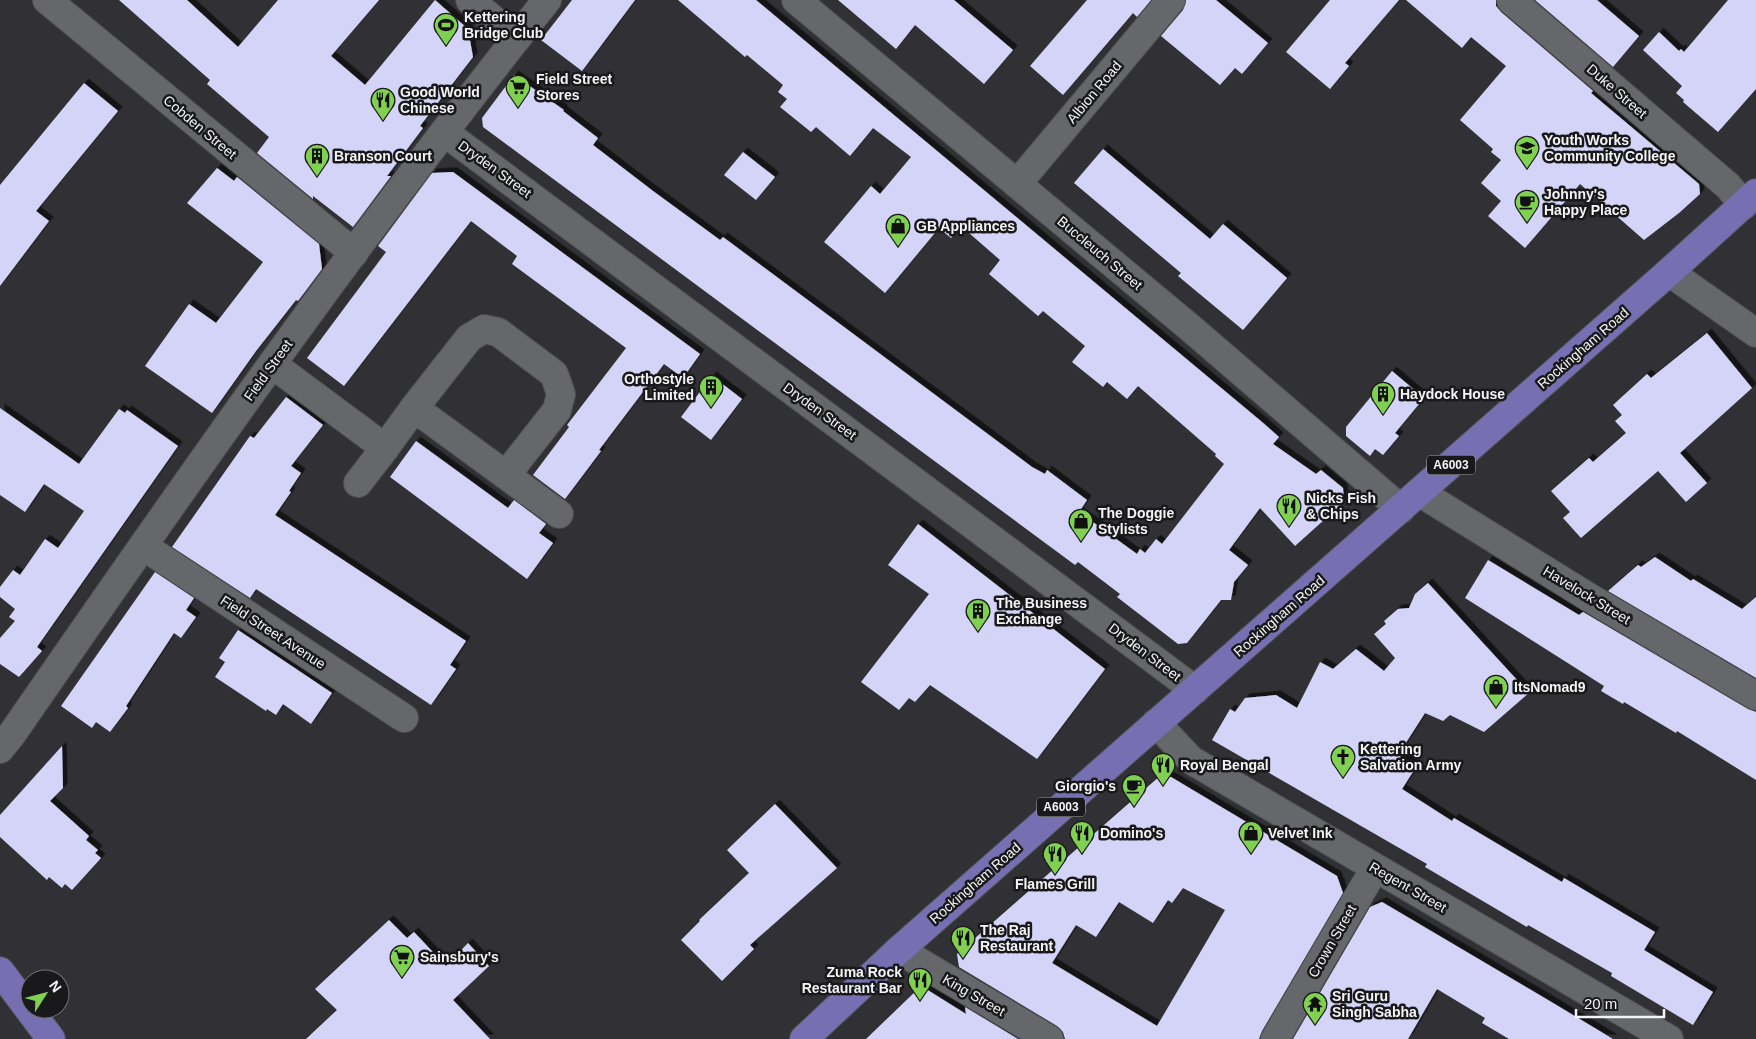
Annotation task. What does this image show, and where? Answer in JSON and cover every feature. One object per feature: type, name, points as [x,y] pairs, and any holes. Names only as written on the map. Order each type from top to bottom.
[{"type":"main road","name":"Rockingham Road","points":[[804,1039],[899,950],[1750,199]]},
{"type":"main road","points":[[0,971],[50,1039]]},
{"type":"street","name":"Cobden Street","points":[[47,0],[354,253]]},
{"type":"street","points":[[470,0],[516,39]]},
{"type":"street","name":"Field Street","points":[[0,749],[272,364],[444,132],[547,0]]},
{"type":"street","name":"Buccleuch Street","points":[[796,0],[1188,326],[1410,501]]},
{"type":"street","name":"Albion Road","points":[[1017,184],[1171,0]]},
{"type":"street","name":"Duke Street","points":[[1511,0],[1728,186],[1750,199]]},
{"type":"street","name":"Dryden Street","points":[[444,132],[1195,690]]},
{"type":"street","points":[[1669,272],[1756,332]]},
{"type":"street","points":[[358,483],[468,338],[484,329],[498,332],[554,374],[561,394],[557,410],[506,475]]},
{"type":"street","points":[[272,364],[385,448]]},
{"type":"street","points":[[414,408],[559,514]]},
{"type":"street","name":"Havelock Street","points":[[1410,501],[1590,598],[1756,696]]},
{"type":"street","name":"Field Street Avenue","points":[[143,546],[404,718]]},
{"type":"street","name":"Regent Street","points":[[1156,723],[1191,760],[1669,1039]]},
{"type":"street","name":"Crown Street","points":[[1275,1039],[1375,868]]},
{"type":"street","name":"King Street","points":[[899,950],[1050,1039]]},
{"type":"building","points":[[119,0],[187,0],[238,47],[278,0],[379,0],[331,56],[365,85],[435,0],[468,29],[473,57],[420,126],[423,128],[387,176],[391,176],[353,227],[313,196],[313,199],[257,153],[269,137],[207,84],[210,80]]},
{"type":"building","points":[[572,0],[635,0],[582,71],[541,40]]},
{"type":"building","points":[[678,0],[756,0],[1262,422],[1279,437],[1273,444],[1316,474],[1321,470],[1343,488],[1344,502],[1295,546],[1260,508],[1229,550],[1248,565],[1234,582],[1231,600],[1221,600],[1187,643],[1178,644],[1117,597],[1120,594],[1078,562],[1075,565],[483,127],[482,118],[514,75],[564,110],[598,138],[593,145],[653,191],[720,240],[723,237],[1032,467],[1045,474],[1047,470],[1087,500],[1079,512],[1137,554],[1140,549],[1145,553],[1156,539],[1162,544],[1224,464],[1215,456],[1216,454],[1138,386],[1127,399],[1107,382],[1103,387],[1072,362],[1085,346],[1043,311],[1038,316],[989,274],[1000,260],[961,226],[951,238],[939,228],[885,293],[824,242],[871,186],[880,194],[911,157],[873,128],[850,156],[816,127],[811,132],[780,107],[787,99],[778,92],[783,85],[747,55],[745,57]]},
{"type":"building","points":[[838,0],[954,0],[1013,50],[984,84],[915,25],[896,49]]},
{"type":"building","points":[[1087,0],[1151,0],[1137,17],[1133,13],[1063,95],[1030,66]]},
{"type":"building","points":[[1186,0],[1216,0],[1268,43],[1242,74],[1235,68],[1220,85],[1161,36],[1183,10]]},
{"type":"building","points":[[1330,0],[1399,0],[1345,63],[1349,66],[1330,89],[1286,52]]},
{"type":"building","points":[[1406,0],[1496,0],[1496,6],[1501,12],[1593,91],[1591,93],[1699,184],[1700,194],[1644,240],[1580,184],[1525,248],[1488,216],[1501,201],[1481,183],[1501,160],[1491,152],[1493,149],[1460,120],[1506,66],[1471,37],[1462,48]]},
{"type":"building","points":[[1535,0],[1597,0],[1639,36],[1613,67]]},
{"type":"building","points":[[1728,0],[1756,0],[1756,89],[1718,132],[1683,102],[1684,100],[1676,93],[1682,86],[1643,50],[1659,32],[1679,51],[1681,49],[1684,52]]},
{"type":"building","points":[[84,83],[118,111],[36,211],[49,221],[0,286],[0,185]]},
{"type":"building","points":[[1103,149],[1210,239],[1223,224],[1287,278],[1243,330],[1178,276],[1181,273],[1074,183]]},
{"type":"building","points":[[743,152],[775,177],[756,200],[724,175]]},
{"type":"building","points":[[217,168],[234,181],[237,177],[319,244],[322,269],[256,351],[212,413],[145,366],[189,304],[216,323],[263,262],[187,203]]},
{"type":"building","points":[[453,172],[700,354],[683,378],[664,364],[599,450],[601,451],[565,499],[533,475],[569,427],[567,425],[626,348],[512,264],[517,256],[471,221],[344,386],[307,358],[386,252],[378,246],[432,173]]},
{"type":"building","points":[[1707,333],[1752,388],[1680,453],[1707,483],[1686,502],[1658,471],[1581,538],[1563,518],[1570,512],[1551,491],[1589,458],[1593,462],[1626,433],[1615,421],[1622,415],[1613,405],[1647,374],[1651,378]]},
{"type":"building","name":"Haydock House","points":[[1392,371],[1424,398],[1395,433],[1399,436],[1383,455],[1375,449],[1370,456],[1346,436],[1346,427]]},
{"type":"building","name":"Orthostyle Limited","points":[[712,376],[742,399],[711,440],[681,417]]},
{"type":"building","points":[[286,397],[323,425],[291,466],[301,473],[275,515],[466,641],[450,665],[456,669],[431,705],[256,589],[250,598],[172,547],[250,436],[254,438]]},
{"type":"building","points":[[0,408],[79,464],[119,409],[125,413],[127,410],[178,446],[37,647],[42,651],[19,677],[0,664],[0,638],[15,621],[9,617],[15,609],[0,597],[0,587],[13,570],[20,575],[45,539],[58,548],[84,511],[44,484],[25,512],[0,495]]},
{"type":"building","points":[[416,441],[508,508],[514,500],[546,524],[539,533],[553,543],[527,579],[390,477]]},
{"type":"building","name":"The Business Exchange","points":[[918,524],[1105,669],[1037,759],[930,685],[915,702],[909,698],[899,710],[861,682],[929,594],[888,565]]},
{"type":"building","points":[[1655,557],[1691,581],[1693,579],[1742,609],[1756,597],[1756,678],[1608,591],[1638,565],[1641,567]]},
{"type":"building","points":[[1488,560],[1579,615],[1583,612],[1756,712],[1756,780],[1677,731],[1676,733],[1624,702],[1623,704],[1601,691],[1604,686],[1465,598]]},
{"type":"building","points":[[155,572],[194,598],[186,610],[196,617],[181,638],[174,633],[126,706],[128,708],[110,732],[96,722],[92,728],[61,706]]},
{"type":"building","points":[[1428,583],[1529,693],[1484,732],[1450,715],[1443,721],[1425,713],[1398,755],[1416,767],[1402,789],[1452,821],[1454,818],[1562,882],[1564,878],[1655,932],[1644,950],[1713,992],[1693,1025],[1611,976],[1612,973],[1528,925],[1527,927],[1425,867],[1427,864],[1212,740],[1230,709],[1235,712],[1245,698],[1276,695],[1297,708],[1320,662],[1333,669],[1356,649],[1384,671],[1395,658],[1374,634],[1386,624],[1384,621],[1398,609],[1409,608],[1415,594]]},
{"type":"building","points":[[238,630],[332,693],[311,724],[283,704],[276,715],[267,709],[266,711],[215,677],[225,662],[219,658]]},
{"type":"building","points":[[62,746],[63,788],[50,801],[89,836],[86,840],[98,850],[95,853],[101,858],[72,890],[65,884],[62,888],[49,877],[47,880],[0,837],[0,815]]},
{"type":"building","points":[[1160,776],[1171,777],[1337,876],[1343,893],[1259,1039],[1065,1039],[1063,1032],[1057,1026],[959,967],[957,954]],"holes":[[[1183,888],[1225,910],[1157,1026],[1052,963],[1076,925],[1096,937],[1119,902],[1153,923],[1168,900],[1172,903]]]},
{"type":"building","points":[[775,804],[837,868],[750,945],[754,949],[722,981],[681,940],[699,920],[749,873],[727,850]]},
{"type":"building","points":[[1382,902],[1613,1039],[1509,1039],[1482,1023],[1485,1018],[1437,989],[1408,1039],[1293,1039],[1370,907]]},
{"type":"building","name":"Sainsbury's","points":[[389,920],[407,938],[414,932],[446,966],[468,943],[489,966],[453,1000],[490,1039],[306,1039],[337,1010],[315,989]]},
{"type":"building","points":[[926,989],[966,1014],[965,1007],[1018,1039],[866,1039],[917,990]]},
{"type":"place","name":"Kettering Bridge Club","points":[[446,46]]},
{"type":"place","name":"Field Street Stores","points":[[518,108]]},
{"type":"place","name":"Good World Chinese","points":[[383,121]]},
{"type":"place","name":"Youth Works Community College","points":[[1527,169]]},
{"type":"place","name":"Branson Court","points":[[317,177]]},
{"type":"place","name":"Johnny's Happy Place","points":[[1527,223]]},
{"type":"place","name":"GB Appliances","points":[[898,247]]},
{"type":"place","name":"Orthostyle Limited","points":[[711,408]]},
{"type":"place","name":"Haydock House","points":[[1383,415]]},
{"type":"place","name":"Nicks Fish & Chips","points":[[1289,527]]},
{"type":"place","name":"The Doggie Stylists","points":[[1081,542]]},
{"type":"place","name":"The Business Exchange","points":[[978,632]]},
{"type":"place","name":"ItsNomad9","points":[[1496,708]]},
{"type":"place","name":"Kettering Salvation Army","points":[[1343,778]]},
{"type":"place","name":"Royal Bengal","points":[[1163,786]]},
{"type":"place","name":"Giorgio's","points":[[1134,807]]},
{"type":"place","name":"Domino's","points":[[1082,854]]},
{"type":"place","name":"Velvet Ink","points":[[1251,854]]},
{"type":"place","name":"Flames Grill","points":[[1055,875]]},
{"type":"place","name":"The Raj Restaurant","points":[[963,959]]},
{"type":"place","name":"Sainsbury's","points":[[402,978]]},
{"type":"place","name":"Zuma Rock Restaurant Bar","points":[[920,1001]]},
{"type":"place","name":"Sri Guru Singh Sabha","points":[[1315,1025]]}]
